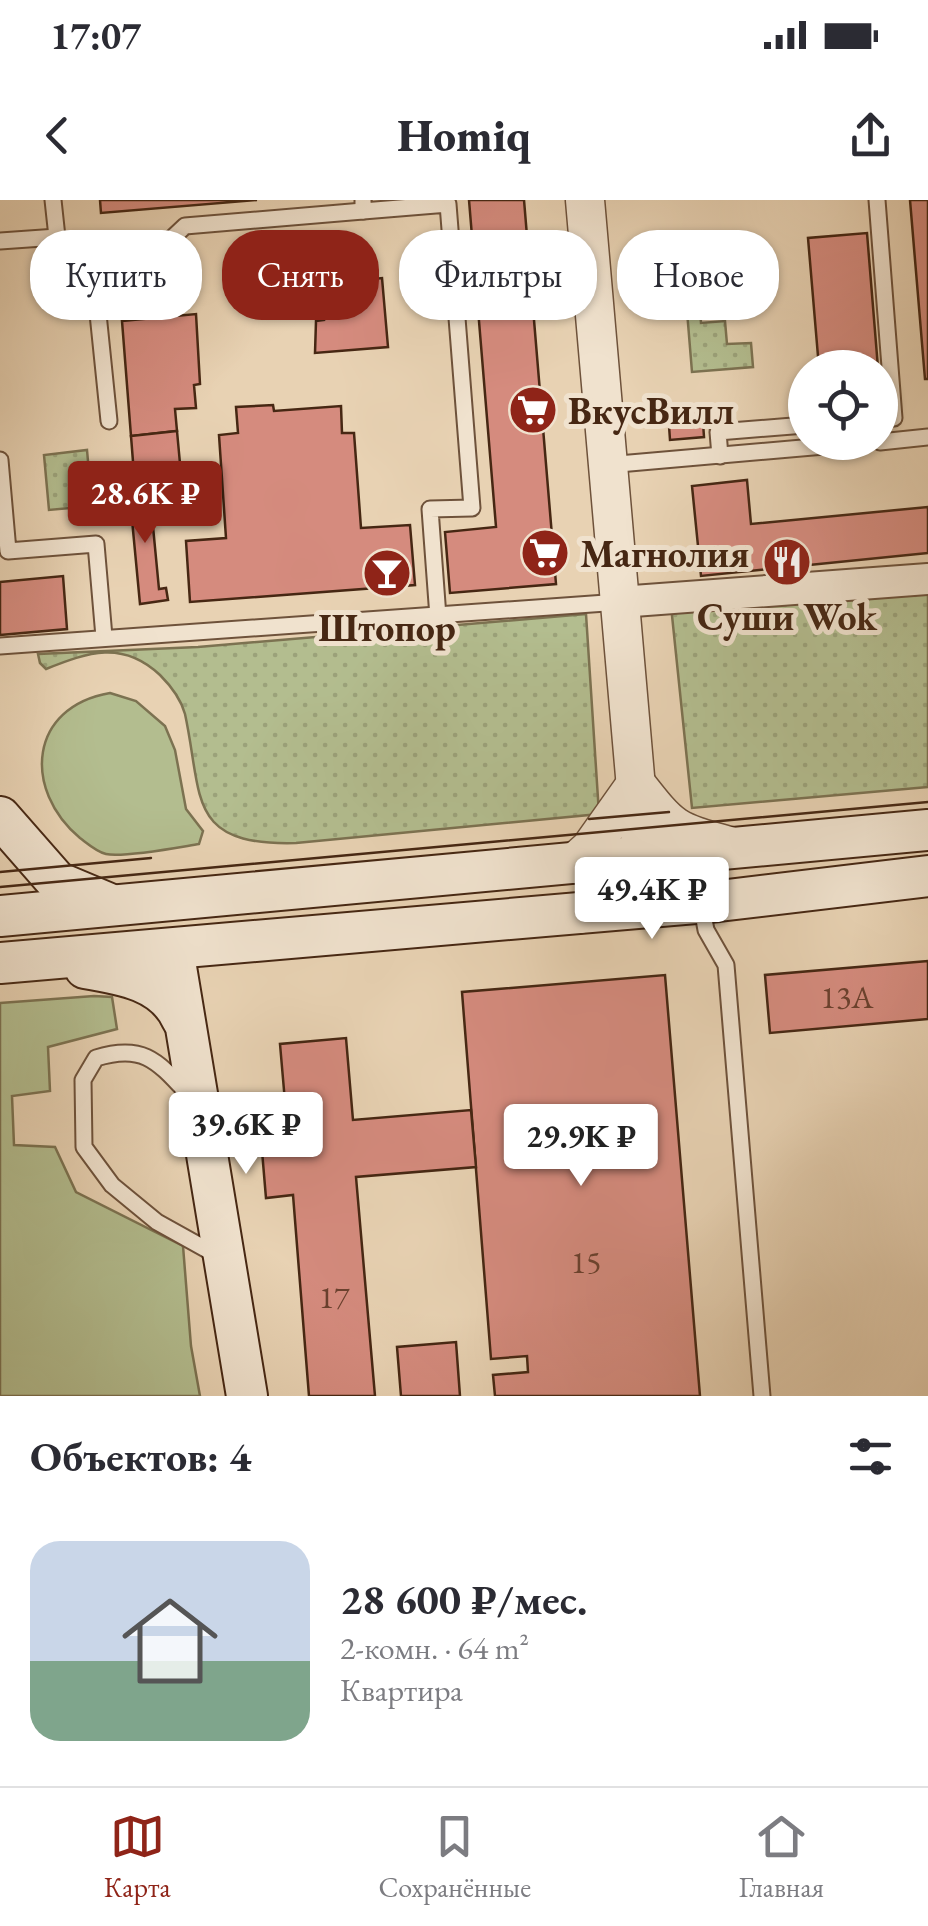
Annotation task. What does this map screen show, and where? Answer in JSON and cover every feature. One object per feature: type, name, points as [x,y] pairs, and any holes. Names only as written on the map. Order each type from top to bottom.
[{"type":"main road","points":[[0,817],[57,882],[84,896],[113,904],[147,925],[172,950],[246,1396]]},
{"type":"main road","points":[[0,916],[928,830]]},
{"type":"main road","points":[[13,962],[710,902],[928,876]]},
{"type":"main road","points":[[172,950],[216,895]]},
{"type":"main road","points":[[13,962],[90,969],[152,985],[166,996],[182,1019]]},
{"type":"street","points":[[585,200],[642,858],[663,880],[710,902]]},
{"type":"street","points":[[620,602],[928,579]]},
{"type":"street","points":[[636,784],[670,826],[735,847]]},
{"type":"street","points":[[572,864],[590,849],[636,784]]},
{"type":"street","points":[[579,914],[614,892],[642,858]]},
{"type":"lane","points":[[54,200],[56,230]]},
{"type":"lane","points":[[877,200],[889,350]]},
{"type":"lane","points":[[181,230],[185,226],[363,205],[448,204],[472,508],[430,510],[438,616]]},
{"type":"lane","points":[[0,242],[30,239]]},
{"type":"lane","points":[[99,320],[109,421]]},
{"type":"lane","points":[[720,456],[718,432],[788,426]]},
{"type":"lane","points":[[898,440],[928,437]]},
{"type":"lane","points":[[608,466],[788,450]]},
{"type":"lane","points":[[0,460],[8,550],[96,544],[104,637]]},
{"type":"lane","points":[[0,646],[620,602]]},
{"type":"lane","points":[[710,902],[706,930],[726,965],[762,1396]]},
{"type":"lane","points":[[198,1107],[150,1056],[120,1051],[96,1058],[84,1080],[84,1147],[112,1184],[157,1222],[224,1259]]},
{"type":"green space","points":[[688,320],[725,321],[727,344],[751,343],[753,367],[692,372]]},
{"type":"green space","points":[[87,450],[92,506],[49,510],[44,455]]},
{"type":"green space","points":[[928,585],[928,787],[692,808],[671,606]]},
{"type":"green space","points":[[586,614],[599,814],[296,843],[260,842],[235,836],[217,825],[199,792],[181,703],[160,675],[146,664],[105,652],[46,669],[38,654],[198,647]]},
{"type":"green space","points":[[110,693],[136,701],[165,726],[175,750],[186,809],[203,831],[199,844],[106,854],[80,838],[61,818],[49,797],[43,774],[43,752],[50,732],[63,715],[83,701]]},
{"type":"green space","points":[[112,997],[117,1029],[48,1047],[50,1091],[12,1096],[14,1145],[55,1147],[76,1192],[183,1246],[191,1346],[200,1396],[0,1396],[0,1003]]},
{"type":"building","points":[[100,200],[257,200],[101,213]]},
{"type":"building","points":[[469,200],[524,200],[526,230],[471,230]]},
{"type":"building","points":[[910,200],[928,200],[928,379],[925,379]]},
{"type":"building","points":[[867,233],[877,350],[817,350],[808,238]]},
{"type":"building","points":[[382,278],[388,347],[315,353],[316,321],[379,320]]},
{"type":"building","points":[[196,320],[200,384],[194,385],[196,408],[175,409],[177,431],[131,436],[122,321]]},
{"type":"building","points":[[479,320],[534,320],[556,584],[450,593],[445,532],[496,527]]},
{"type":"building","points":[[273,405],[274,411],[341,406],[342,433],[354,433],[361,528],[410,525],[415,585],[190,602],[186,541],[226,538],[219,435],[238,433],[236,407]]},
{"type":"building","points":[[702,408],[704,437],[670,440],[668,411]]},
{"type":"building","points":[[177,431],[184,507],[152,510],[149,485],[135,487],[131,436]]},
{"type":"building","points":[[747,480],[751,524],[928,507],[928,553],[701,576],[692,486]]},
{"type":"building","points":[[149,485],[159,589],[166,588],[168,600],[140,604],[129,488]]},
{"type":"building","points":[[63,576],[67,629],[0,635],[0,582]]},
{"type":"building","points":[[928,961],[928,1019],[770,1033],[765,975]]},
{"type":"building","points":[[665,975],[700,1396],[495,1396],[493,1375],[528,1372],[527,1356],[491,1359],[462,992]]},
{"type":"building","points":[[346,1038],[353,1120],[471,1110],[476,1167],[356,1177],[375,1396],[309,1396],[293,1195],[266,1198],[260,1127],[287,1125],[280,1044]]},
{"type":"building","points":[[456,1342],[460,1396],[401,1396],[397,1347]]},
{"type":"tram line","points":[[0,887],[928,802]]},
{"type":"tram line","points":[[589,819],[669,812]]},
{"type":"tram line","points":[[0,872],[151,858]]},
{"type":"place","name":"ВкусВилл","points":[[533,410]]},
{"type":"place","name":"Магнолия","points":[[545,553]]},
{"type":"place","name":"Суши Wok","points":[[787,562]]},
{"type":"place","name":"Штопор","points":[[387,573]]}]
